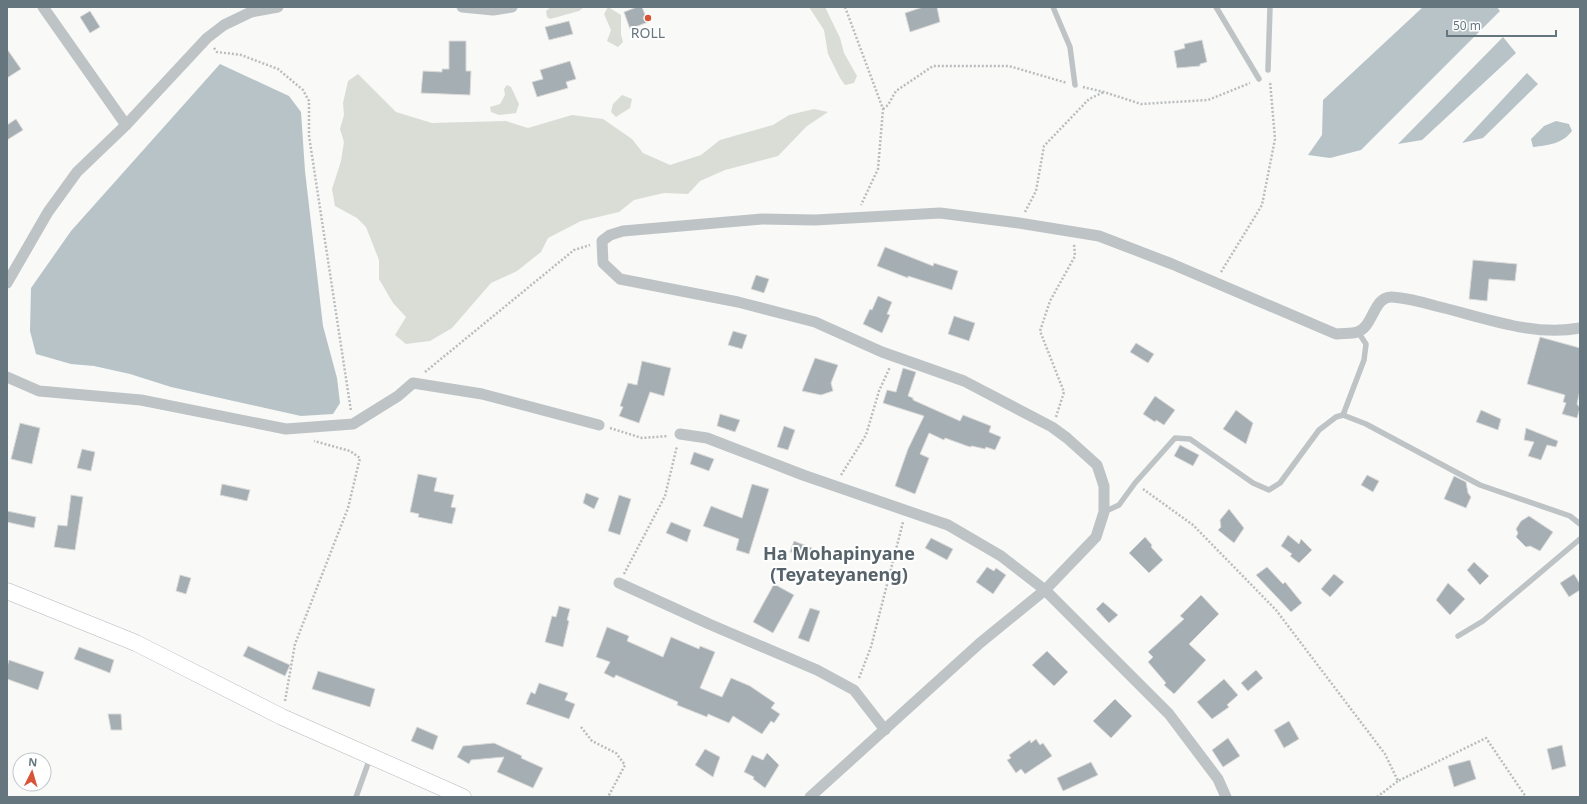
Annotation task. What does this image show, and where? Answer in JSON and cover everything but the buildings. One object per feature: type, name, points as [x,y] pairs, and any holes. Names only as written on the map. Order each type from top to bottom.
[{"type":"main road","points":[[7,591],[136,643],[282,717],[463,797]]},
{"type":"street","points":[[44,7],[126,125]]},
{"type":"street","points":[[7,283],[48,212],[76,172],[126,125],[207,38],[224,25],[252,12],[278,7]]},
{"type":"street","points":[[462,7],[493,10],[512,7]]},
{"type":"street","points":[[810,797],[980,644],[1045,590],[1096,537],[1104,512],[1104,486],[1097,465],[1052,426],[964,380],[882,352],[815,322],[738,302],[620,279],[603,263],[602,241],[610,235],[623,231],[762,219],[815,220],[940,213],[1019,223],[1099,236],[1215,282],[1336,334],[1358,332],[1367,326],[1380,302],[1389,297],[1413,300],[1517,326],[1551,331],[1580,328]]},
{"type":"street","points":[[7,377],[39,391],[141,400],[286,429],[353,424],[398,396],[413,383],[482,394],[598,425]]},
{"type":"street","points":[[680,434],[707,438],[835,486],[906,509],[948,525],[1001,556],[1045,590],[1169,714],[1218,779],[1226,797]]},
{"type":"street","points":[[619,583],[709,624],[817,670],[854,690],[885,730]]},
{"type":"lane","points":[[1053,7],[1070,47],[1075,85]]},
{"type":"lane","points":[[1216,7],[1259,79]]},
{"type":"lane","points":[[1268,70],[1270,7]]},
{"type":"lane","points":[[1343,415],[1364,360],[1366,344],[1358,332]]},
{"type":"lane","points":[[1104,512],[1119,505],[1135,483],[1175,438],[1190,439],[1253,483],[1269,490],[1280,483],[1319,430],[1336,417],[1343,415],[1366,424],[1480,485],[1570,516],[1580,524]]},
{"type":"lane","points":[[1458,636],[1483,621],[1580,539]]},
{"type":"lane","points":[[356,797],[371,756]]},
{"type":"path","points":[[845,7],[883,109],[878,168],[855,218]]},
{"type":"path","points":[[207,38],[216,52],[241,55],[278,69],[303,90],[308,101],[309,136],[353,424]]},
{"type":"path","points":[[1215,282],[1262,205],[1275,139],[1268,70]]},
{"type":"path","points":[[1019,223],[1036,191],[1044,146],[1089,99],[1104,92]]},
{"type":"path","points":[[1052,426],[1064,392],[1040,331],[1050,301],[1075,256],[1072,232]]},
{"type":"path","points":[[413,383],[574,250],[602,241]]},
{"type":"path","points":[[835,486],[866,435],[879,391],[890,366],[882,352]]},
{"type":"path","points":[[598,425],[642,438],[680,434],[665,496],[619,583]]},
{"type":"path","points":[[282,717],[295,644],[348,508],[360,458],[350,451],[310,440]]},
{"type":"path","points":[[1135,483],[1193,525],[1276,610],[1385,754],[1398,781]]},
{"type":"path","points":[[854,690],[871,647],[906,509]]},
{"type":"path","points":[[581,727],[592,741],[616,753],[625,765],[608,797]]},
{"type":"path","points":[[1377,797],[1398,781],[1486,738],[1526,797]]},
{"type":"shaded area","points":[[551,7],[584,7],[579,11],[550,19],[547,17],[546,11]]},
{"type":"shaded area","points":[[608,7],[621,15],[621,35],[623,42],[618,47],[607,41],[611,30],[604,14]]},
{"type":"shaded area","points":[[809,7],[825,7],[840,38],[844,53],[857,76],[854,83],[845,85],[840,78],[828,54],[824,30]]},
{"type":"shaded area","points":[[1423,7],[1497,7],[1500,11],[1361,150],[1330,158],[1308,155],[1322,135],[1323,100]]},
{"type":"shaded area","points":[[1503,37],[1516,53],[1422,140],[1398,144]]},
{"type":"shaded area","points":[[220,64],[289,96],[301,112],[305,171],[323,326],[337,378],[340,403],[333,414],[301,416],[171,387],[130,374],[94,366],[71,364],[36,354],[30,331],[31,288],[71,231]]},
{"type":"shaded area","points":[[1527,73],[1538,84],[1483,138],[1462,143]]},
{"type":"shaded area","points":[[358,74],[396,112],[432,123],[506,121],[528,128],[572,115],[603,119],[632,139],[643,153],[670,165],[701,155],[720,140],[773,125],[789,115],[814,109],[828,112],[807,126],[778,156],[725,170],[700,181],[688,194],[664,193],[634,200],[619,212],[581,221],[548,238],[541,252],[517,271],[491,283],[452,328],[430,341],[406,344],[395,335],[406,317],[393,303],[379,279],[379,260],[366,227],[357,218],[335,206],[332,189],[341,161],[344,142],[340,129],[344,115],[343,103],[348,81]]},
{"type":"shaded area","points":[[507,85],[511,87],[519,104],[516,113],[499,115],[491,112],[490,107],[500,104],[505,95],[504,89]]},
{"type":"shaded area","points":[[622,95],[632,99],[630,108],[616,117],[611,112],[613,104]]},
{"type":"shaded area","points":[[1556,121],[1569,124],[1572,131],[1564,139],[1550,144],[1533,147],[1531,139],[1544,126]]},
{"type":"place","name":"ROLL","points":[[648,18]]},
{"type":"district","name":"Ha Mohapinyane (Teyateyaneng)","points":[[839,564]]}]
